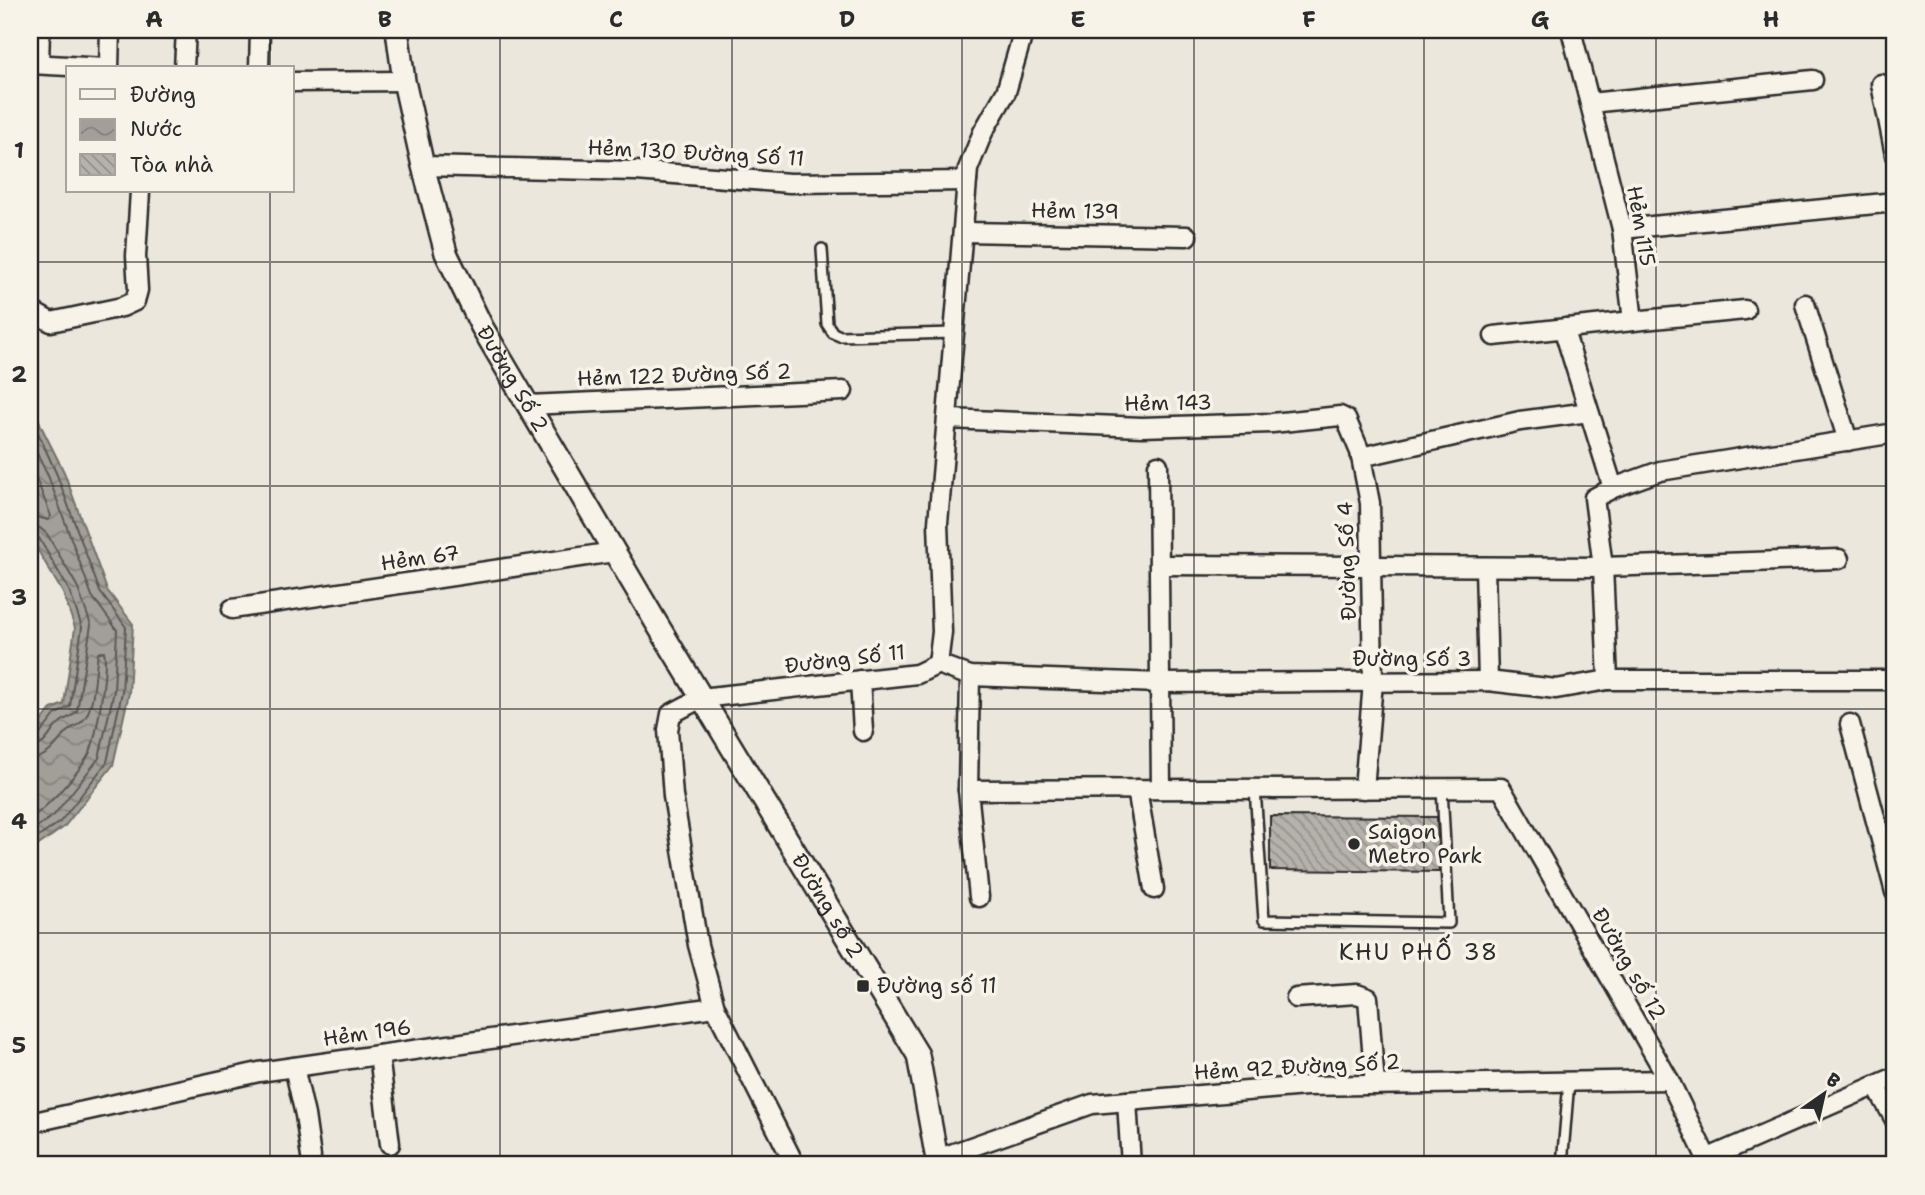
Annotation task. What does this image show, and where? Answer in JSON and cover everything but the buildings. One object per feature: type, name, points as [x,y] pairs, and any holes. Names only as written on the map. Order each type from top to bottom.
[{"type":"street","points":[[40,30],[34,64],[71,66]]},
{"type":"street","points":[[108,66],[110,30]]},
{"type":"street","points":[[184,66],[186,30]]},
{"type":"street","points":[[259,66],[260,30]]},
{"type":"street","name":"Đường Số 2","points":[[397,30],[404,81],[446,253],[482,327],[701,698]]},
{"type":"street","name":"Đường Số 11","points":[[795,1165],[715,1007],[698,945],[673,796],[668,730],[671,714],[701,698],[916,674],[938,664],[942,632],[938,523],[968,169],[983,132],[1006,92],[1024,30]]},
{"type":"street","name":"Hẻm 115","points":[[1571,30],[1622,229],[1633,321]]},
{"type":"street","points":[[1590,103],[1813,80]]},
{"type":"street","points":[[294,82],[404,81]]},
{"type":"street","points":[[1881,84],[1895,155]]},
{"type":"street","name":"Hẻm 130 Đường Số 11","points":[[423,166],[636,171],[790,183],[967,181]]},
{"type":"street","points":[[30,310],[51,322],[122,307],[135,300],[138,290],[136,256],[140,192]]},
{"type":"street","points":[[1622,229],[1895,202]]},
{"type":"street","name":"Hẻm 139","points":[[963,232],[1187,236]]},
{"type":"street","points":[[1805,303],[1848,440]]},
{"type":"street","points":[[1493,335],[1745,310]]},
{"type":"street","points":[[1567,328],[1566,340],[1613,488]]},
{"type":"street","name":"Hẻm 122 Đường Số 2","points":[[528,405],[843,391]]},
{"type":"street","points":[[1361,457],[1520,421],[1589,412]]},
{"type":"street","name":"Hẻm 143","points":[[948,419],[1142,428],[1272,423],[1340,416],[1348,423],[1361,457]]},
{"type":"street","points":[[1608,680],[1603,567],[1594,498],[1660,471],[1895,433]]},
{"type":"street","name":"Đường Số 4","points":[[1361,457],[1370,503],[1373,682],[1364,789]]},
{"type":"street","points":[[1158,465],[1161,789]]},
{"type":"street","name":"Hẻm 67","points":[[232,610],[614,552]]},
{"type":"street","points":[[1160,565],[1603,567],[1839,559]]},
{"type":"street","points":[[1485,567],[1488,681]]},
{"type":"street","name":"Đường Số 3","points":[[938,664],[970,676],[1160,683],[1488,681],[1556,689],[1608,680],[1888,680]]},
{"type":"street","points":[[970,676],[968,790],[979,897]]},
{"type":"street","points":[[860,680],[863,731]]},
{"type":"street","name":"Đường số 2","points":[[701,698],[918,1055],[935,1162]]},
{"type":"street","points":[[1850,724],[1895,892]]},
{"type":"street","points":[[968,790],[1442,788]]},
{"type":"street","name":"Đường số 12","points":[[1442,788],[1501,788],[1669,1080],[1708,1162]]},
{"type":"street","points":[[1137,789],[1154,889]]},
{"type":"street","points":[[1296,998],[1357,994],[1368,998],[1375,1085]]},
{"type":"street","name":"Hẻm 196","points":[[30,1123],[259,1072],[715,1007]]},
{"type":"street","points":[[379,1055],[390,1144]]},
{"type":"street","points":[[294,1067],[311,1157]]},
{"type":"street","points":[[1708,1162],[1895,1077]]},
{"type":"street","name":"Hẻm 92 Đường Số 2","points":[[935,1162],[1092,1104],[1306,1086],[1669,1080]]},
{"type":"street","points":[[1876,1086],[1895,1120]]},
{"type":"street","points":[[1127,1101],[1131,1165]]},
{"type":"lane","points":[[822,249],[827,324],[833,333],[955,333]]},
{"type":"lane","points":[[1255,789],[1264,920],[1449,923],[1442,788]]},
{"type":"lane","points":[[1562,1165],[1569,1082]]},
{"type":"water","points":[[30,393],[41,426],[64,472],[107,590],[133,624],[129,693],[113,765],[64,827],[30,851],[30,736],[51,709],[64,704],[75,628],[63,593],[30,537]]},
{"type":"place","name":"Saigon Metro Park","points":[[1354,844]]},
{"type":"place","name":"Đường số 11","points":[[863,986]]},
{"type":"district","name":"KHU PHỐ 38","points":[[1419,952]]}]
